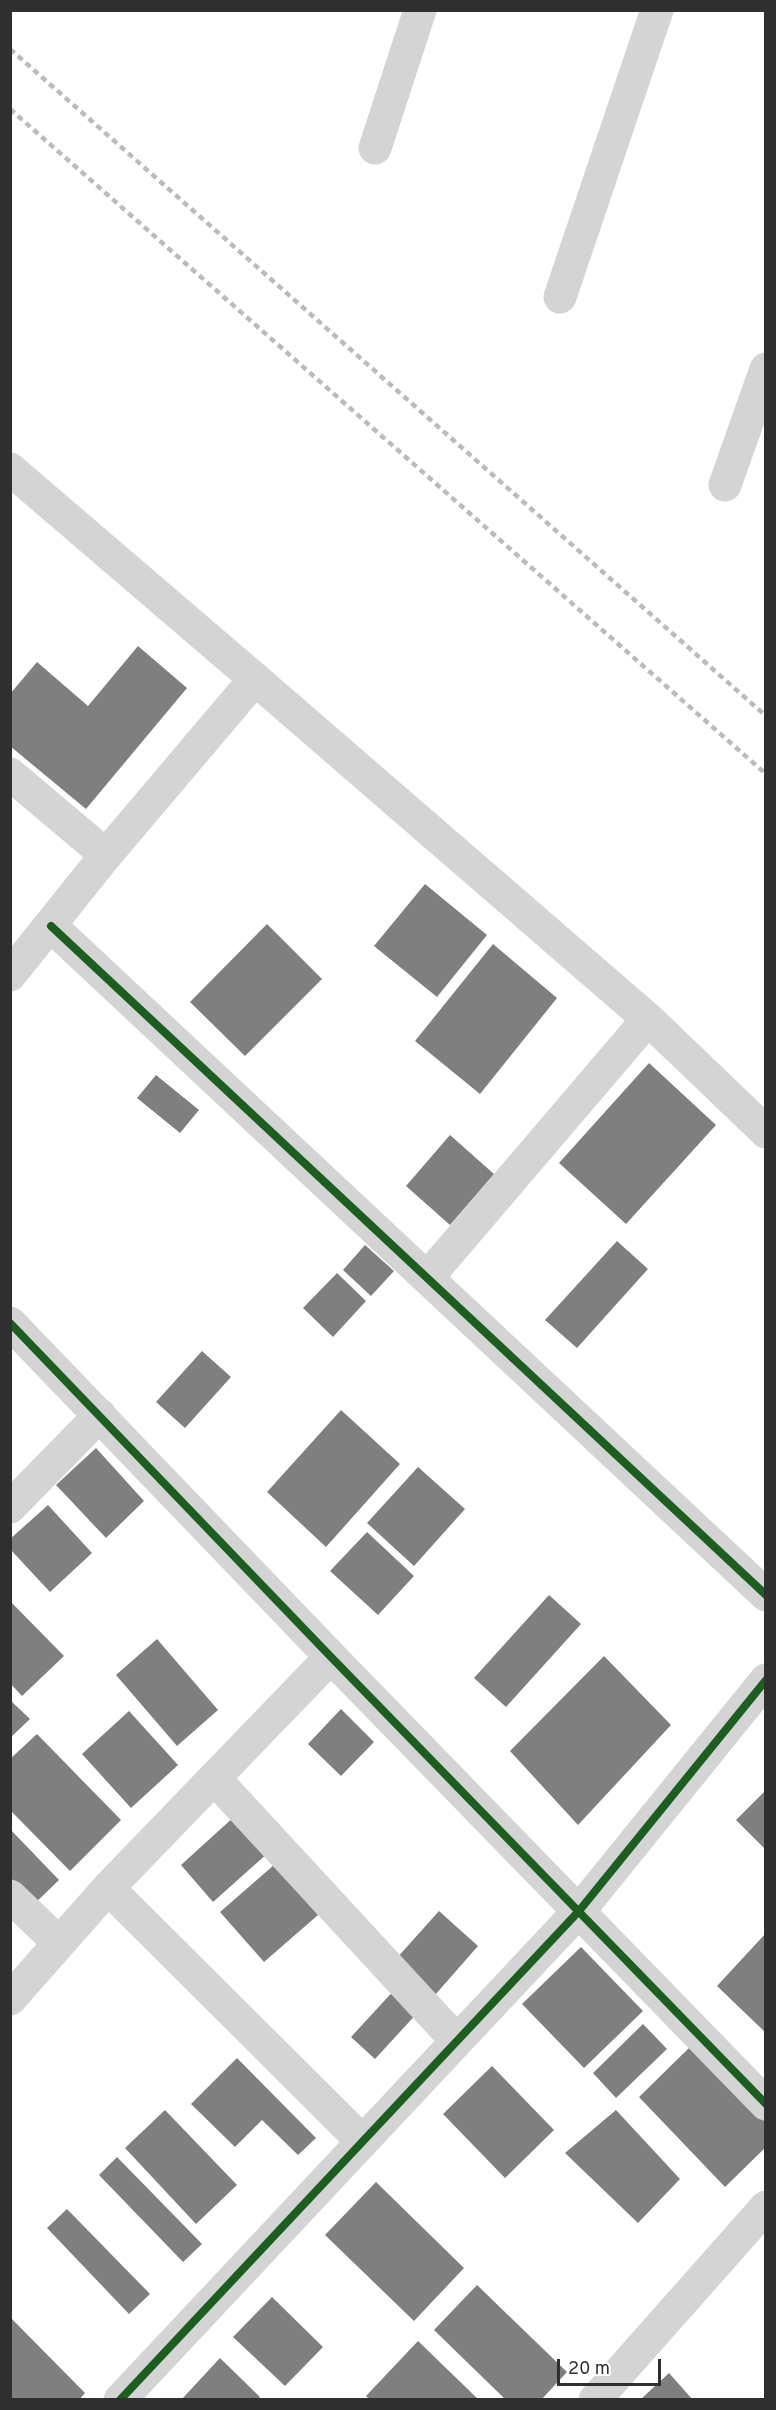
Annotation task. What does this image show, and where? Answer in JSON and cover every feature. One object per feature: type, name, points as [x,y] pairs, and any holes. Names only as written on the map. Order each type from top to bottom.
[{"type":"street","points":[[375,148],[420,10]]},
{"type":"street","points":[[560,297],[657,10]]},
{"type":"street","points":[[725,485],[765,369]]},
{"type":"street","points":[[10,469],[648,1019],[765,1132]]},
{"type":"street","points":[[10,975],[106,855],[255,679]]},
{"type":"street","points":[[10,774],[106,855]]},
{"type":"street","points":[[51,926],[765,1595]]},
{"type":"street","points":[[427,1278],[648,1019]]},
{"type":"street","points":[[10,1323],[765,2104]]},
{"type":"street","points":[[10,1507],[100,1415]]},
{"type":"street","points":[[10,1999],[108,1887],[331,1657]]},
{"type":"street","points":[[120,2400],[361,2140],[579,1911],[765,1680]]},
{"type":"street","points":[[214,1778],[456,2040]]},
{"type":"street","points":[[108,1887],[361,2140]]},
{"type":"street","points":[[10,1896],[59,1943]]},
{"type":"street","points":[[595,2400],[765,2207]]},
{"type":"building","points":[[138,646],[187,688],[86,809],[10,746],[10,694],[37,662],[88,706]]},
{"type":"building","points":[[425,884],[487,935],[437,997],[374,946]]},
{"type":"building","points":[[267,924],[322,979],[245,1056],[190,1002]]},
{"type":"building","points":[[493,944],[557,998],[480,1094],[415,1041]]},
{"type":"building","points":[[649,1063],[716,1125],[626,1224],[559,1163]]},
{"type":"building","points":[[156,1075],[199,1110],[180,1133],[137,1098]]},
{"type":"building","points":[[450,1135],[494,1174],[450,1225],[406,1186]]},
{"type":"building","points":[[617,1241],[648,1269],[577,1348],[545,1320]]},
{"type":"building","points":[[365,1245],[394,1271],[371,1296],[343,1270]]},
{"type":"building","points":[[337,1273],[366,1301],[333,1337],[303,1308]]},
{"type":"building","points":[[202,1351],[231,1377],[185,1428],[156,1402]]},
{"type":"building","points":[[341,1410],[400,1464],[326,1547],[267,1492]]},
{"type":"building","points":[[96,1448],[144,1501],[106,1538],[56,1485]]},
{"type":"building","points":[[418,1467],[465,1509],[414,1566],[367,1523]]},
{"type":"building","points":[[48,1505],[92,1553],[50,1592],[10,1549],[10,1539]]},
{"type":"building","points":[[367,1532],[414,1576],[378,1615],[330,1571]]},
{"type":"building","points":[[549,1595],[581,1624],[506,1707],[474,1678]]},
{"type":"building","points":[[10,1601],[64,1656],[22,1696],[10,1683]]},
{"type":"building","points":[[157,1639],[218,1710],[177,1746],[116,1675]]},
{"type":"building","points":[[604,1656],[671,1725],[578,1825],[510,1751]]},
{"type":"building","points":[[10,1700],[30,1719],[10,1738]]},
{"type":"building","points":[[341,1709],[374,1742],[341,1776],[308,1744]]},
{"type":"building","points":[[129,1711],[178,1765],[131,1808],[82,1754]]},
{"type":"building","points":[[37,1734],[121,1820],[70,1871],[10,1810],[10,1759]]},
{"type":"building","points":[[766,1790],[766,1850],[736,1820]]},
{"type":"building","points":[[236,1815],[269,1852],[213,1902],[181,1865]]},
{"type":"building","points":[[10,1829],[59,1880],[30,1908],[10,1888]]},
{"type":"building","points":[[274,1865],[318,1915],[264,1962],[220,1912]]},
{"type":"building","points":[[439,1911],[478,1946],[435,1995],[396,1959]]},
{"type":"building","points":[[766,1933],[766,2033],[717,1986]]},
{"type":"building","points":[[581,1947],[643,2011],[584,2068],[522,2004]]},
{"type":"building","points":[[397,1987],[421,2009],[375,2059],[351,2037]]},
{"type":"building","points":[[643,2024],[667,2049],[616,2098],[593,2073]]},
{"type":"building","points":[[691,2046],[766,2123],[766,2147],[725,2187],[639,2097]]},
{"type":"building","points":[[237,2058],[316,2138],[298,2155],[262,2120],[235,2147],[191,2104]]},
{"type":"building","points":[[492,2066],[554,2130],[505,2178],[443,2114]]},
{"type":"building","points":[[165,2110],[237,2185],[196,2224],[125,2148]]},
{"type":"building","points":[[616,2110],[680,2179],[638,2223],[565,2153]]},
{"type":"building","points":[[117,2157],[202,2244],[183,2262],[99,2175]]},
{"type":"building","points":[[376,2182],[464,2268],[414,2321],[325,2235]]},
{"type":"building","points":[[67,2209],[150,2294],[129,2314],[47,2228]]},
{"type":"building","points":[[477,2285],[567,2372],[541,2400],[506,2400],[434,2330]]},
{"type":"building","points":[[272,2297],[323,2347],[285,2386],[233,2337]]},
{"type":"building","points":[[10,2317],[85,2393],[79,2400],[10,2400]]},
{"type":"building","points":[[418,2341],[479,2400],[370,2400],[366,2396]]},
{"type":"building","points":[[220,2358],[260,2397],[257,2400],[181,2400]]},
{"type":"building","points":[[669,2373],[693,2400],[640,2400]]},
{"type":"railway","points":[[10,49],[766,716]]},
{"type":"railway","points":[[10,109],[766,774]]},
{"type":"cycle path","points":[[51,926],[766,1595]]},
{"type":"cycle path","points":[[10,1323],[766,2104]]},
{"type":"cycle path","points":[[120,2400],[579,1911],[766,1680]]}]
